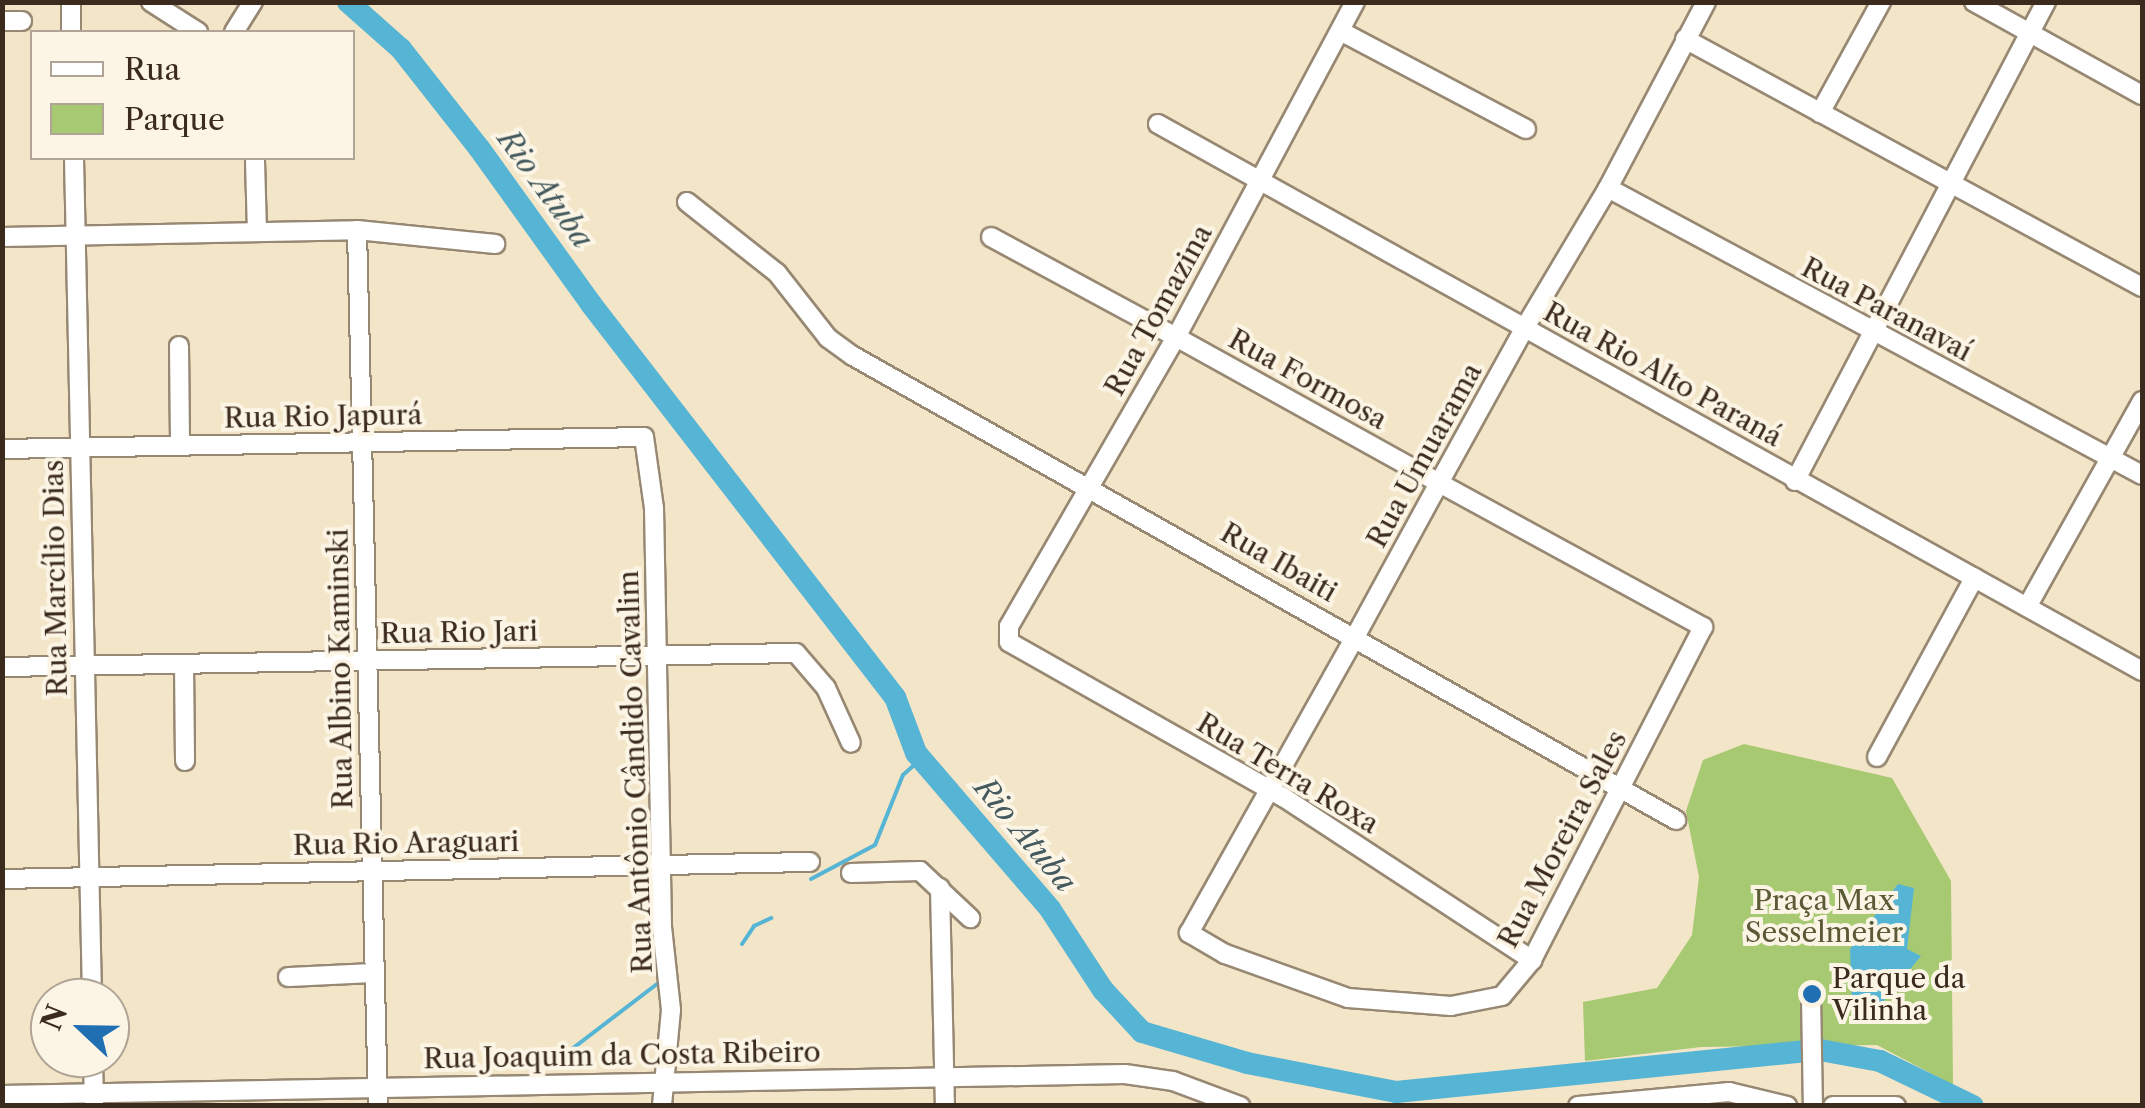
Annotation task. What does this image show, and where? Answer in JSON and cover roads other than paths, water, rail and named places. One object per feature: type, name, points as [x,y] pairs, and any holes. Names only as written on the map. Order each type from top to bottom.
[{"type":"street","points":[[71,2],[71,30]]},
{"type":"street","points":[[152,2],[195,30]]},
{"type":"street","points":[[235,30],[253,2]]},
{"type":"street","name":"Rua Tomazina","points":[[1010,642],[1009,626],[1176,337],[1355,2]]},
{"type":"street","name":"Rua Umuarama","points":[[1189,934],[1524,329],[1608,188],[1706,2]]},
{"type":"street","points":[[1820,112],[1882,2]]},
{"type":"street","points":[[1974,2],[2142,95]]},
{"type":"street","points":[[1796,480],[2046,2]]},
{"type":"street","points":[[2,21],[22,21]]},
{"type":"street","points":[[1342,32],[1526,129]]},
{"type":"street","points":[[1685,39],[2142,287]]},
{"type":"street","name":"Rua Rio Alto Paraná","points":[[1158,124],[2142,671]]},
{"type":"street","name":"Rua Marcílio Dias","points":[[74,160],[92,978]]},
{"type":"street","points":[[255,160],[258,232]]},
{"type":"street","name":"Rua Paranavaí","points":[[1608,188],[1872,334],[2142,475]]},
{"type":"street","name":"Rua Ibaiti","points":[[687,202],[764,261],[828,338],[854,356],[1676,820]]},
{"type":"street","points":[[2,238],[357,230],[495,244]]},
{"type":"street","name":"Rua Albino Kaminski","points":[[357,230],[377,1097]]},
{"type":"street","name":"Rua Formosa","points":[[991,237],[1703,627]]},
{"type":"street","points":[[179,346],[180,446]]},
{"type":"street","points":[[2028,607],[2142,401]]},
{"type":"street","name":"Rua Rio Japurá","points":[[2,449],[644,437]]},
{"type":"street","name":"Rua Antônio Cândido Cavalim","points":[[644,437],[654,508],[661,865],[671,1010],[662,1106]]},
{"type":"street","points":[[1876,758],[1974,578]]},
{"type":"street","name":"Rua Moreira Sales","points":[[1189,934],[1283,976],[1366,1000],[1451,1006],[1502,996],[1532,960],[1703,627]]},
{"type":"street","name":"Rua Terra Roxa","points":[[1010,642],[1270,789],[1532,960]]},
{"type":"street","name":"Rua Rio Jari","points":[[2,667],[796,654],[826,688],[851,743]]},
{"type":"street","points":[[184,664],[186,762]]},
{"type":"street","name":"Rua Rio Araguari","points":[[2,879],[810,862]]},
{"type":"street","points":[[852,873],[912,869],[940,888],[970,918]]},
{"type":"street","points":[[940,888],[944,1106]]},
{"type":"street","points":[[288,977],[374,973]]},
{"type":"street","points":[[1811,996],[1813,1106]]},
{"type":"street","name":"Rua Joaquim da Costa Ribeiro","points":[[2,1095],[94,1099],[377,1097],[664,1080],[1140,1075],[1239,1105]]},
{"type":"street","points":[[1578,1106],[1730,1092],[1787,1106]]},
{"type":"street","points":[[1833,1106],[1863,1100],[1896,1106]]},
{"type":"water","points":[[1898,884],[1914,888],[1907,949],[1921,956],[1874,1013],[1862,1012],[1852,1003],[1850,949]]},
{"type":"waterway","name":"Rio Atuba","points":[[348,2],[401,49],[479,148],[591,304],[895,697],[916,753],[1050,909],[1103,990],[1142,1032],[1247,1063],[1396,1092],[1820,1050],[1880,1061],[1973,1106]]},
{"type":"waterway","points":[[811,879],[875,845],[903,775],[921,759]]},
{"type":"waterway","points":[[742,944],[754,926],[771,918]]},
{"type":"waterway","points":[[551,1065],[662,980]]},
{"type":"place","name":"Parque da Vilinha","points":[[1812,994]]},
{"type":"park label","name":"Praça Max Sesselmeier","points":[[1824,916]]}]
